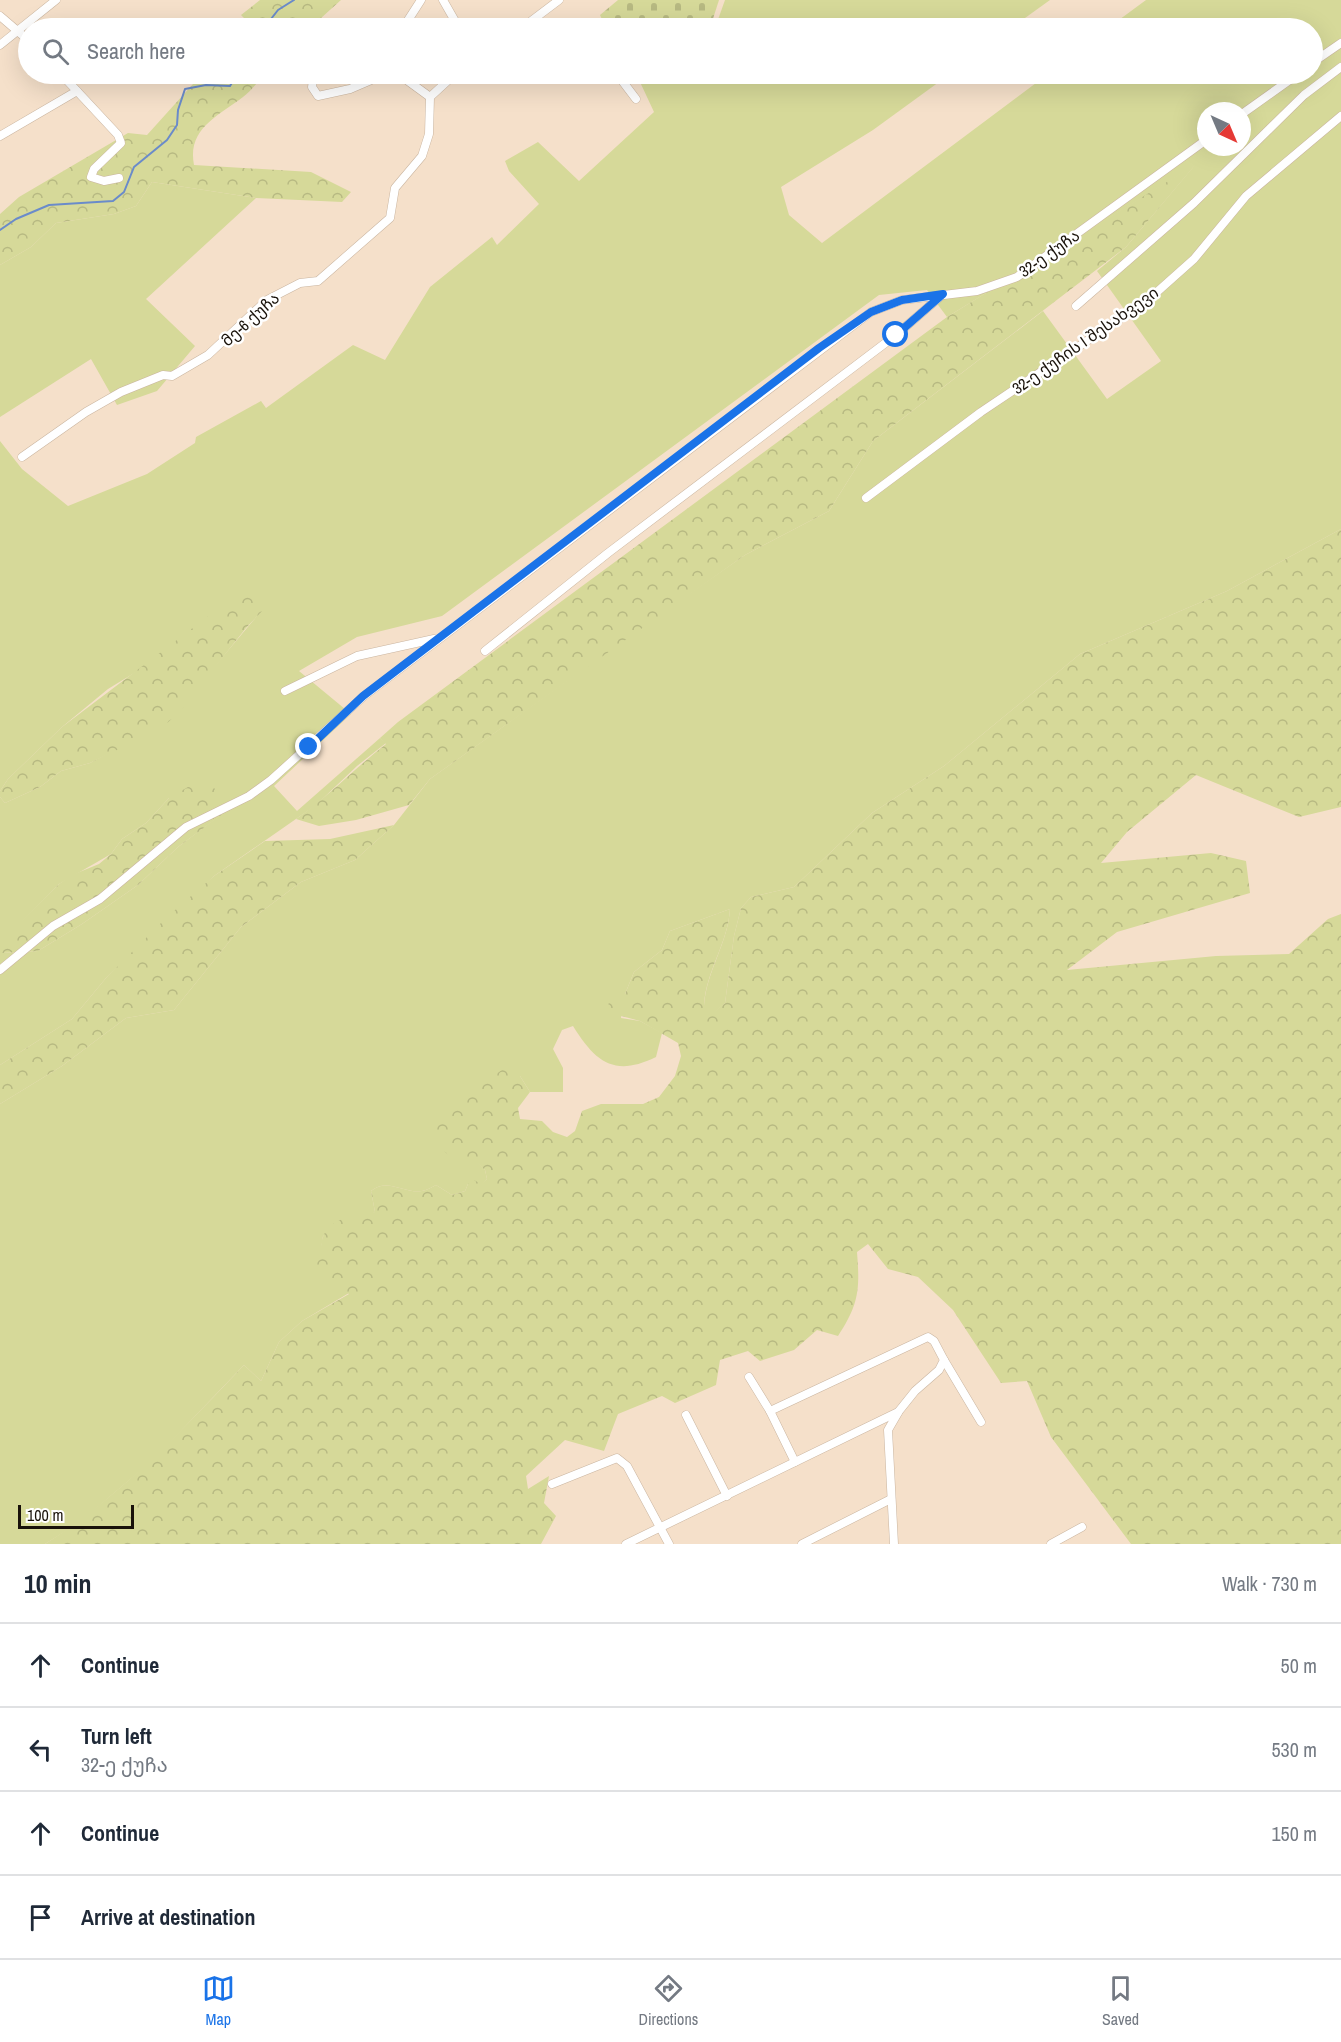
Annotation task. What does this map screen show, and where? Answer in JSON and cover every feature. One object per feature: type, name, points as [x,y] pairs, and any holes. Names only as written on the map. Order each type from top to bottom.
[{"type":"street","points":[[35,18],[56,0]]},
{"type":"street","points":[[409,18],[421,0]]},
{"type":"street","points":[[443,0],[453,18]]},
{"type":"street","points":[[537,18],[559,0]]},
{"type":"street","points":[[0,16],[18,30]]},
{"type":"street","points":[[0,45],[18,32]]},
{"type":"street","points":[[1323,55],[1341,43]]},
{"type":"street","points":[[1323,81],[1341,67]]},
{"type":"street","points":[[70,84],[118,135],[121,143],[94,169],[91,177],[104,181],[119,178]]},
{"type":"street","points":[[312,84],[318,96],[362,84]]},
{"type":"street","points":[[413,84],[430,98],[445,84]]},
{"type":"street","points":[[625,84],[636,99]]},
{"type":"street","points":[[1251,108],[1284,84]]},
{"type":"street","points":[[1076,306],[1194,203],[1304,95],[1319,84]]},
{"type":"street","points":[[0,136],[77,91]]},
{"type":"street","name":"მე-6 ქუჩა","points":[[22,457],[86,412],[121,392],[163,375],[172,376],[208,356],[267,300],[300,283],[318,281],[390,218],[395,188],[422,156],[429,134],[430,98]]},
{"type":"street","name":"32-ე ქუჩის I შესახვევი","points":[[866,498],[981,412],[1148,300],[1194,259],[1246,196],[1341,116]]},
{"type":"street","name":"32-ე ქუჩა","points":[[0,970],[53,926],[100,899],[186,827],[249,796],[272,780],[363,696],[871,312],[902,300],[977,291],[1017,276],[1197,146]]},
{"type":"street","points":[[485,651],[608,553],[896,335],[943,294]]},
{"type":"street","points":[[285,691],[357,656],[439,638]]},
{"type":"street","points":[[770,1412],[928,1337],[934,1341],[981,1422]]},
{"type":"street","points":[[894,1544],[888,1430],[915,1391],[939,1370],[944,1360]]},
{"type":"street","points":[[749,1377],[770,1412],[795,1462]]},
{"type":"street","points":[[626,1544],[899,1411]]},
{"type":"street","points":[[686,1415],[727,1496]]},
{"type":"street","points":[[552,1484],[617,1458],[627,1466],[669,1544]]},
{"type":"street","points":[[802,1544],[891,1499]]},
{"type":"street","points":[[1051,1544],[1082,1527]]},
{"type":"green space","points":[[260,0],[341,0],[321,18],[244,18],[241,15]]},
{"type":"green space","points":[[618,0],[719,0],[713,18],[601,18],[600,15]]},
{"type":"green space","points":[[725,0],[1050,0],[1025,18],[719,18]]},
{"type":"green space","points":[[1146,0],[1341,0],[1341,529],[1227,591],[1080,654],[944,766],[872,813],[794,887],[751,897],[741,908],[734,936],[725,1003],[713,1014],[704,1006],[706,993],[725,934],[730,909],[670,931],[662,950],[634,972],[625,994],[621,1018],[640,1021],[662,1033],[656,1057],[642,1063],[618,1066],[608,1063],[590,1049],[573,1026],[562,1030],[553,1049],[563,1068],[563,1092],[530,1092],[520,1076],[476,1160],[485,1170],[487,1179],[481,1185],[468,1184],[465,1191],[452,1195],[436,1185],[422,1191],[383,1186],[371,1191],[375,1212],[323,1236],[320,1256],[349,1293],[302,1321],[279,1342],[261,1381],[244,1365],[154,1459],[80,1522],[45,1544],[0,1544],[0,1104],[62,1066],[126,1018],[174,1010],[241,927],[301,882],[355,860],[394,825],[430,779],[656,617],[745,555],[829,511],[873,441],[1043,311],[1107,399],[1161,361],[1097,271],[1126,247],[1194,166],[947,317],[927,290],[879,295],[442,616],[357,637],[299,671],[351,714],[274,786],[297,811],[380,738],[386,743],[357,766],[316,805],[214,876],[106,978],[72,1019],[0,1065],[0,797],[5,803],[40,787],[61,771],[90,763],[122,746],[199,685],[262,610],[144,667],[108,689],[62,727],[8,779],[0,791],[0,441],[22,469],[68,506],[147,474],[195,443],[196,437],[261,401],[266,408],[353,345],[385,360],[430,287],[492,237],[497,245],[539,204],[509,171],[505,161],[538,142],[579,181],[654,112],[641,84],[936,84],[873,130],[781,187],[789,215],[822,243],[1035,84],[1323,84],[1323,18],[1122,18]],"holes":[[[169,798],[231,807],[178,847],[138,885],[38,951],[3,953],[10,933],[59,884],[111,854],[122,839],[146,823]]]},
{"type":"green space","points":[[193,84],[256,84],[246,95],[206,125],[195,142],[194,165],[311,172],[351,192],[342,202],[256,198],[152,182],[136,206],[114,214],[56,223],[31,247],[0,265],[0,214],[19,197],[128,133],[147,135]]},
{"type":"green space","points":[[1196,164],[1126,247],[873,441],[829,511],[745,555],[430,779],[409,805],[356,820],[319,826],[296,819],[386,744],[380,738],[398,722],[947,317]]},
{"type":"green space","points":[[152,182],[256,198],[146,299],[195,346],[157,391],[117,405],[91,359],[0,417],[0,265],[31,247],[56,223],[114,214],[136,206]]},
{"type":"green space","points":[[1341,529],[1341,807],[1299,817],[1196,775],[1127,832],[1101,863],[1211,853],[1246,861],[1250,893],[1117,932],[1067,970],[1216,956],[1289,954],[1328,919],[1341,914],[1341,1544],[1131,1544],[1051,1437],[1027,1381],[1001,1383],[953,1310],[918,1277],[888,1269],[868,1244],[857,1252],[858,1286],[854,1305],[838,1336],[817,1330],[794,1350],[760,1361],[748,1351],[720,1360],[716,1385],[675,1403],[662,1396],[618,1414],[604,1451],[565,1440],[526,1476],[528,1489],[549,1476],[544,1503],[556,1516],[541,1544],[45,1544],[99,1505],[150,1461],[244,1365],[261,1381],[279,1342],[302,1321],[349,1294],[311,1265],[318,1256],[325,1232],[330,1226],[344,1218],[375,1212],[371,1191],[377,1187],[390,1186],[422,1191],[436,1185],[452,1195],[465,1191],[468,1184],[474,1180],[481,1184],[487,1179],[485,1170],[476,1161],[460,1160],[441,1148],[430,1126],[440,1114],[506,1067],[520,1076],[530,1092],[518,1108],[520,1119],[542,1121],[553,1132],[567,1137],[575,1131],[582,1111],[601,1104],[643,1104],[659,1097],[675,1076],[681,1056],[678,1043],[640,1021],[614,1014],[608,1004],[625,994],[634,972],[662,950],[670,931],[730,909],[704,1005],[713,1013],[725,1003],[734,936],[741,908],[751,897],[794,887],[872,813],[944,766],[1080,654],[1227,591]]},
{"type":"green space","points":[[252,590],[260,597],[263,610],[181,710],[162,728],[90,763],[61,771],[40,787],[5,803],[0,797],[0,791],[8,779],[62,727],[219,608]]},
{"type":"green space","points":[[200,780],[217,790],[232,807],[178,847],[138,885],[82,924],[38,951],[2,953],[9,933],[59,884],[72,875],[99,864],[111,854],[122,839],[146,823],[169,798]]},
{"type":"green space","points":[[394,825],[355,860],[301,882],[241,927],[174,1010],[126,1018],[62,1066],[0,1104],[0,1065],[72,1019],[106,978],[167,917],[214,876],[265,841],[330,839]]},
{"type":"waterway","points":[[272,18],[278,10],[294,0]]},
{"type":"waterway","points":[[0,230],[16,219],[49,205],[113,201],[124,192],[134,167],[167,140],[177,125],[178,110],[185,89],[206,85],[230,86],[231,84]]},
{"type":"route","points":[[309,747],[363,696],[484,602],[601,517],[819,348],[871,312],[902,300],[943,294],[896,335]]}]
